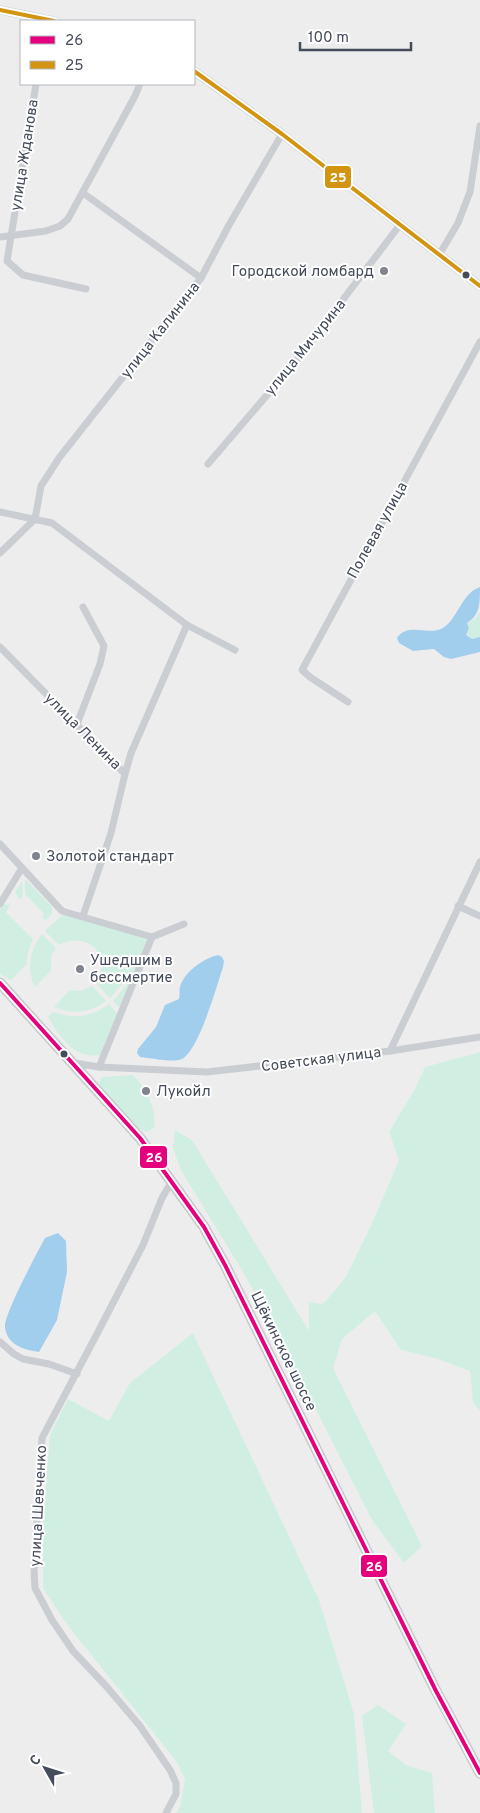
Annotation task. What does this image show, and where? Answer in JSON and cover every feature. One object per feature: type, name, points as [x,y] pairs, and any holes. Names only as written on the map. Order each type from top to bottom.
[{"type":"main road","name":"Щёкинское шоссе","points":[[0,983],[140,1138],[204,1227],[432,1682],[480,1773]]},
{"type":"street","points":[[0,10],[45,20]]},
{"type":"street","points":[[195,72],[282,134],[399,226],[480,286]]},
{"type":"street","name":"улица Жданова","points":[[36,85],[7,261],[23,275],[86,289]]},
{"type":"street","points":[[0,237],[46,231],[60,226],[68,219],[140,85]]},
{"type":"street","points":[[439,255],[458,223],[470,192],[480,126]]},
{"type":"street","name":"улица Калинина","points":[[35,519],[41,486],[59,458],[201,278],[229,225],[282,134]]},
{"type":"street","points":[[82,193],[201,278]]},
{"type":"street","name":"улица Мичурина","points":[[208,464],[297,360],[399,226]]},
{"type":"street","name":"Полевая улица","points":[[348,702],[302,670],[480,342]]},
{"type":"street","points":[[0,512],[52,523],[187,625],[235,650]]},
{"type":"street","points":[[0,553],[35,519]]},
{"type":"street","points":[[77,724],[100,664],[104,646],[83,607]]},
{"type":"street","points":[[125,774],[131,753],[187,625]]},
{"type":"street","name":"улица Ленина","points":[[0,647],[125,774],[111,833],[82,916]]},
{"type":"street","points":[[0,844],[62,911],[152,937],[184,924]]},
{"type":"street","name":"Советская улица","points":[[74,1063],[99,1067],[207,1072],[390,1051],[480,862]]},
{"type":"street","points":[[0,904],[22,868]]},
{"type":"street","points":[[458,906],[480,916]]},
{"type":"street","points":[[99,1067],[152,937]]},
{"type":"street","points":[[390,1051],[480,1037]]},
{"type":"street","name":"улица Шевченко","points":[[166,1813],[176,1794],[176,1783],[170,1770],[134,1719],[73,1651],[52,1620],[35,1588],[34,1570],[42,1438],[138,1254],[162,1198],[172,1181]]},
{"type":"street","points":[[0,1342],[23,1359],[49,1364],[76,1374]]},
{"type":"green space","points":[[480,612],[480,637],[472,639],[466,635],[469,628],[467,623],[475,619]]},
{"type":"green space","points":[[25,879],[52,907],[52,914],[45,921],[42,917],[44,914],[25,894]]},
{"type":"green space","points":[[22,881],[23,896],[19,900],[15,892]]},
{"type":"green space","points":[[5,904],[10,905],[6,912],[33,939],[26,965],[11,980],[0,974],[0,909]]},
{"type":"green space","points":[[63,914],[149,939],[138,967],[110,998],[96,983],[101,963],[99,955],[94,948],[87,943],[79,941],[69,941],[59,945],[45,931]]},
{"type":"green space","points":[[42,934],[56,948],[51,956],[51,971],[35,987],[30,966],[32,953]]},
{"type":"green space","points":[[134,976],[120,1008],[113,1001]]},
{"type":"green space","points":[[92,986],[106,1001],[94,1008],[81,1012],[61,1010],[54,1007],[70,990],[81,991]]},
{"type":"green space","points":[[109,1004],[117,1013],[100,1055],[83,1054],[75,1050],[63,1039],[48,1017],[53,1012],[69,1016],[89,1015]]},
{"type":"green space","points":[[480,1052],[480,1411],[473,1402],[470,1371],[435,1358],[401,1350],[375,1311],[342,1339],[333,1368],[422,1546],[404,1563],[372,1520],[246,1277],[182,1172],[173,1148],[175,1130],[192,1140],[309,1331],[309,1302],[323,1304],[346,1277],[374,1219],[399,1160],[389,1132],[415,1089],[425,1067]]},
{"type":"green space","points":[[133,1075],[150,1099],[154,1114],[154,1128],[147,1132],[134,1126],[99,1085],[101,1077]]},
{"type":"green space","points":[[193,1333],[319,1600],[354,1714],[362,1813],[176,1813],[180,1807],[185,1779],[176,1761],[66,1623],[43,1588],[43,1523],[50,1435],[68,1399],[109,1421],[130,1383]]},
{"type":"green space","points":[[378,1705],[406,1724],[388,1751],[406,1765],[432,1773],[435,1813],[374,1813],[362,1716]]},
{"type":"water","points":[[480,587],[477,613],[467,623],[469,628],[466,635],[472,639],[480,637],[480,652],[451,659],[444,657],[434,649],[413,651],[399,643],[397,638],[406,631],[430,631],[441,629],[447,625],[468,595]]},
{"type":"water","points":[[218,955],[224,961],[223,967],[206,1019],[193,1047],[186,1056],[179,1060],[140,1057],[137,1053],[138,1049],[156,1027],[165,1005],[179,999],[182,981],[201,962]]},
{"type":"water","points":[[58,1233],[66,1241],[67,1272],[57,1320],[39,1352],[28,1350],[17,1346],[9,1338],[5,1327],[6,1320],[45,1238]]},
{"type":"transit line","name":"25","points":[[0,10],[49,20]]},
{"type":"transit line","name":"25","points":[[195,72],[282,134],[480,286]]},
{"type":"transit line","name":"26","points":[[0,983],[140,1138],[204,1227],[225,1265],[436,1691],[480,1773]]},
{"type":"place","name":"Городской ломбард","points":[[384,271]]},
{"type":"place","name":"Золотой стандарт","points":[[36,856]]},
{"type":"place","name":"Ушедшим в бессмертие","points":[[80,969]]},
{"type":"place","name":"Лукойл","points":[[146,1091]]}]
